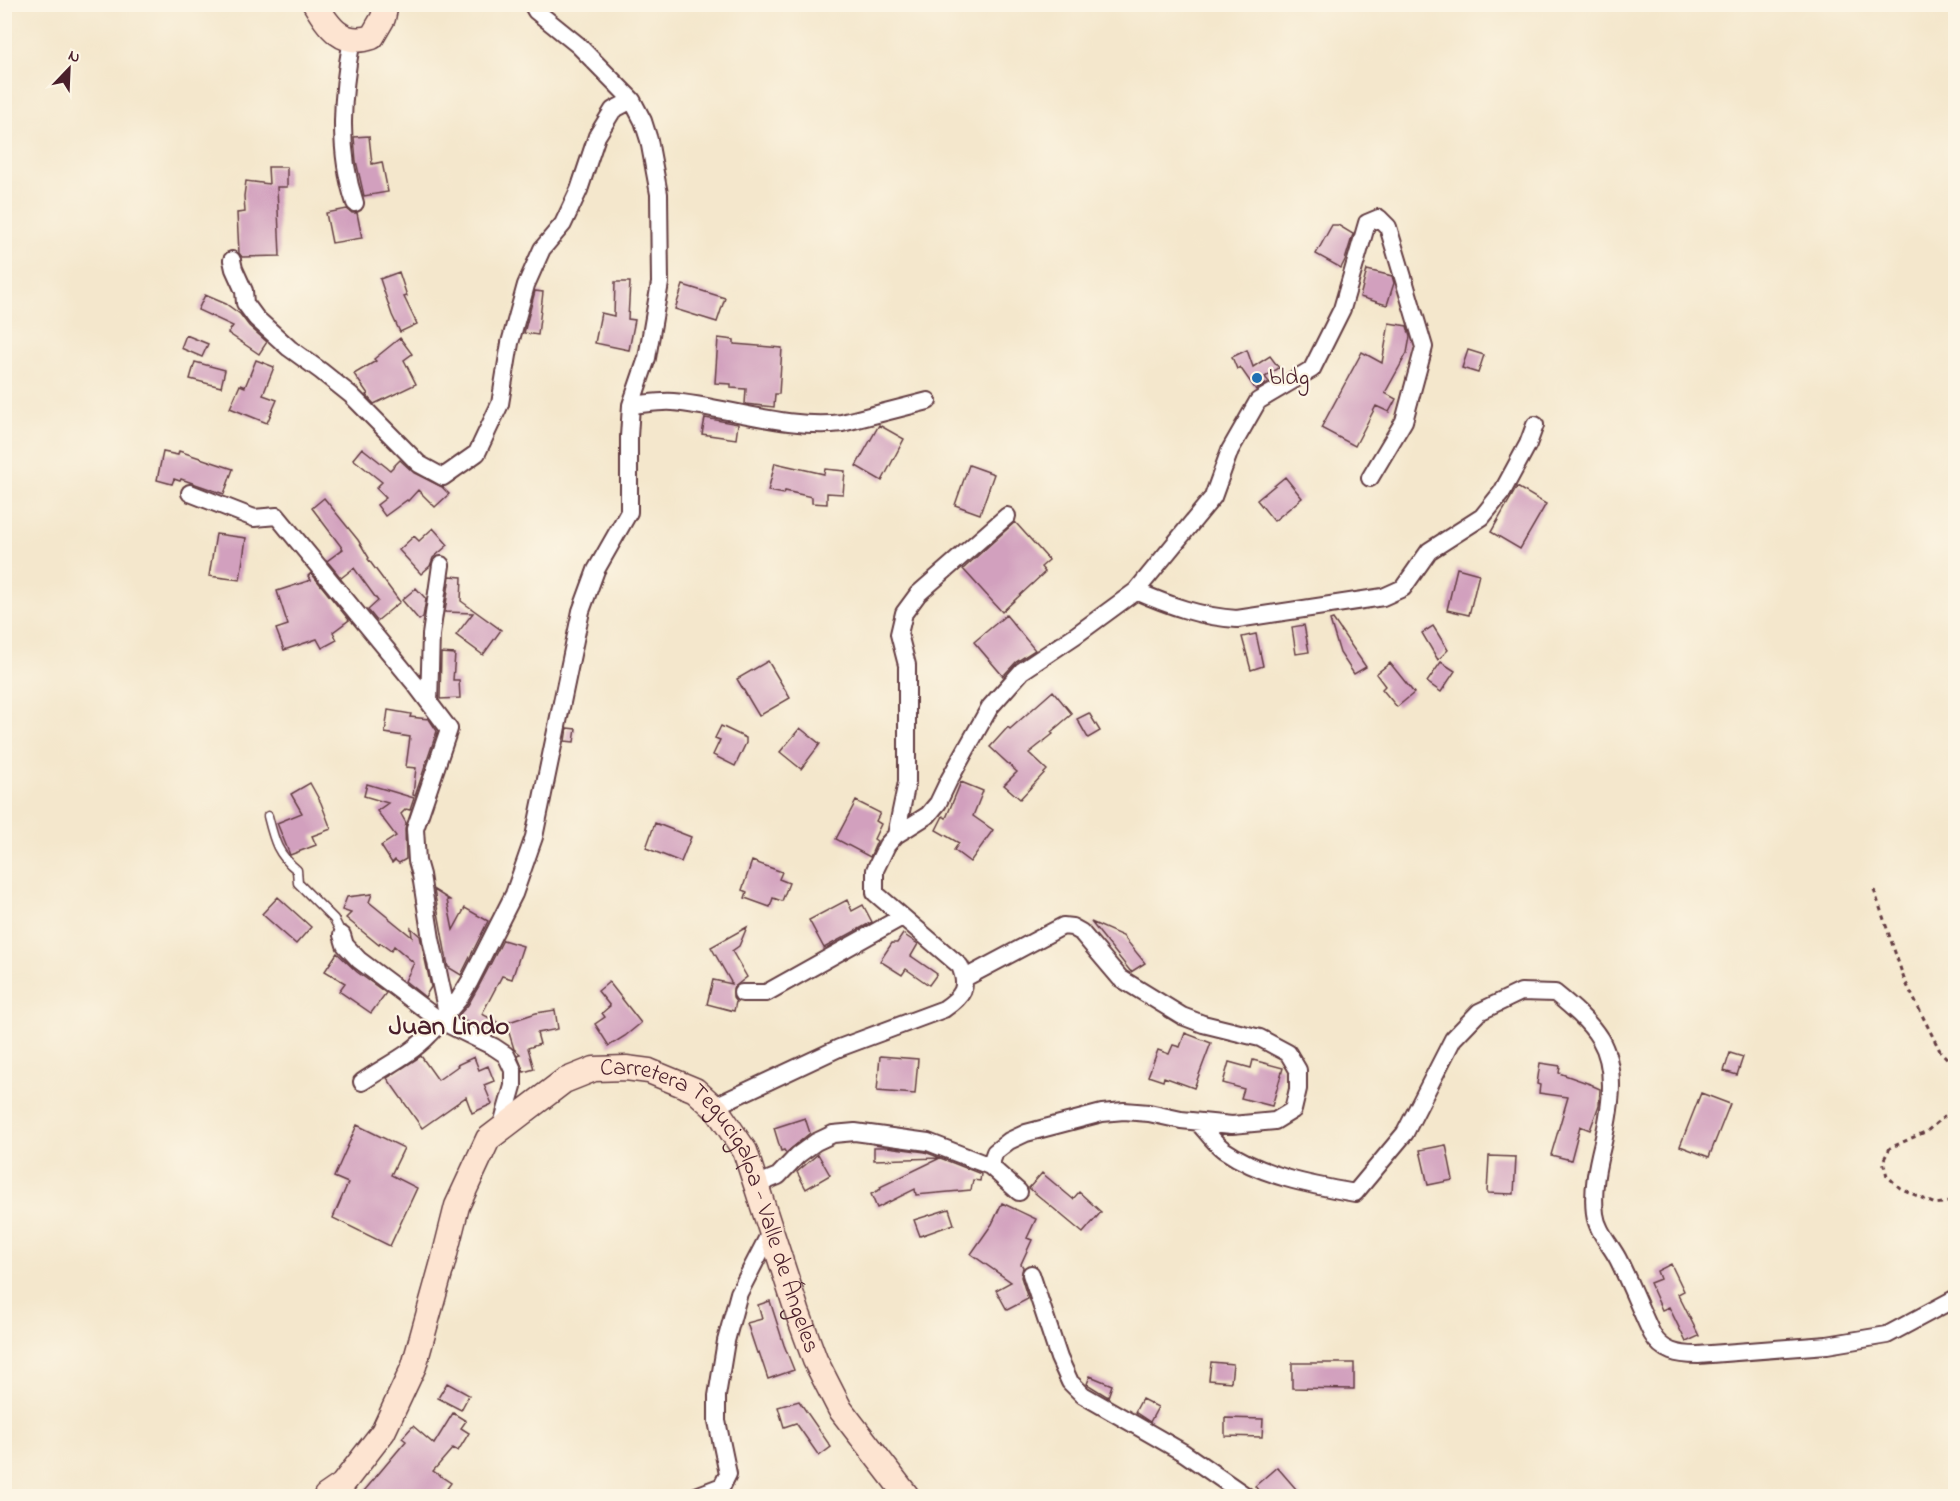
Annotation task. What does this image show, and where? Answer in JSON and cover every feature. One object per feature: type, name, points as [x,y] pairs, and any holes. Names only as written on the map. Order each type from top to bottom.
[{"type":"main road","points":[[315,4],[327,23],[340,36],[361,41],[372,37],[383,18],[386,4]]},
{"type":"main road","name":"Carretera Tegucigalpa - Valle de Ángeles","points":[[326,1497],[342,1485],[383,1432],[414,1366],[456,1206],[488,1139],[564,1081],[594,1069],[626,1068],[649,1071],[695,1090],[717,1110],[745,1151],[815,1360],[840,1408],[907,1497]]},
{"type":"street","points":[[363,1082],[403,1057],[431,1034],[443,1016],[459,999],[470,981],[514,894],[534,837],[581,611],[596,570],[629,512],[628,437],[631,405],[647,358],[660,283],[659,194],[649,140],[643,121],[632,100],[578,45],[536,11],[532,4]]},
{"type":"street","points":[[352,39],[346,74],[342,132],[345,163],[355,202]]},
{"type":"street","points":[[232,260],[244,291],[245,303],[256,318],[288,348],[351,395],[419,464],[443,477],[477,453],[500,404],[510,343],[526,285],[542,249],[563,224],[579,190],[597,136],[613,110],[632,100]]},
{"type":"street","points":[[713,1107],[839,1047],[944,1009],[955,1002],[963,991],[965,978],[960,966],[875,893],[875,870],[887,845],[896,835],[928,815],[938,803],[990,706],[1022,671],[1136,591],[1213,497],[1230,450],[1258,401],[1312,369],[1342,309],[1367,222],[1379,218],[1388,227],[1424,347],[1404,421],[1370,478]]},
{"type":"street","points":[[631,405],[671,402],[774,419],[827,424],[928,401]]},
{"type":"street","points":[[1136,591],[1162,602],[1215,618],[1237,619],[1383,597],[1403,588],[1429,551],[1482,517],[1502,492],[1528,444],[1535,425]]},
{"type":"street","points":[[190,493],[254,518],[277,516],[449,729],[415,829],[417,861],[443,1016]]},
{"type":"street","points":[[896,835],[907,782],[907,665],[899,634],[903,613],[918,594],[1007,516]]},
{"type":"street","points":[[429,702],[431,636],[441,565]]},
{"type":"street","points":[[742,993],[766,993],[902,917]]},
{"type":"street","points":[[965,978],[1063,926],[1072,927],[1081,932],[1120,978],[1182,1016],[1203,1024],[1260,1038],[1288,1053],[1298,1070],[1298,1089],[1293,1110],[1275,1121],[1232,1125],[1198,1122],[1149,1113],[1124,1111],[1095,1114],[1026,1133],[1009,1141],[995,1152],[990,1166]]},
{"type":"street","points":[[342,935],[345,945],[359,960],[506,1055],[513,1070],[513,1086],[501,1128]]},
{"type":"street","points":[[1198,1122],[1222,1149],[1263,1170],[1307,1185],[1355,1192],[1405,1133],[1453,1039],[1479,1011],[1521,992],[1555,993],[1594,1031],[1601,1040],[1608,1060],[1611,1083],[1609,1114],[1595,1173],[1595,1217],[1618,1259],[1656,1342],[1665,1349],[1686,1355],[1698,1355],[1827,1345],[1869,1339],[1887,1335],[1956,1298]]},
{"type":"street","points":[[756,1185],[778,1176],[798,1155],[816,1142],[833,1134],[855,1132],[928,1142],[990,1166],[1019,1192]]},
{"type":"street","points":[[696,1497],[722,1486],[728,1474],[717,1421],[717,1396],[726,1341],[739,1293],[771,1231]]},
{"type":"street","points":[[1031,1274],[1059,1358],[1070,1382],[1083,1395],[1184,1453],[1246,1497]]},
{"type":"lane","points":[[268,816],[276,846],[284,860],[297,870],[298,883],[334,919],[342,935]]},
{"type":"path","points":[[1874,890],[1905,979],[1940,1051],[1956,1068]]},
{"type":"path","points":[[1956,1102],[1945,1116],[1927,1131],[1890,1148],[1883,1161],[1887,1176],[1900,1188],[1935,1204],[1956,1201]]},
{"type":"building","points":[[369,136],[372,164],[382,162],[388,192],[364,196],[356,161],[354,137]]},
{"type":"building","points":[[268,167],[287,167],[287,187],[277,187],[280,256],[242,257],[239,253],[237,213],[245,212],[246,181],[269,184]]},
{"type":"building","points":[[347,209],[352,213],[357,213],[362,238],[332,243],[326,213]]},
{"type":"building","points":[[1332,225],[1338,225],[1353,234],[1341,268],[1316,254]]},
{"type":"building","points":[[1367,270],[1392,276],[1394,283],[1387,305],[1360,297]]},
{"type":"building","points":[[399,272],[407,296],[404,297],[417,324],[400,332],[380,279]]},
{"type":"building","points":[[615,282],[630,282],[628,319],[635,320],[629,350],[595,343],[601,313],[614,316]]},
{"type":"building","points":[[683,285],[725,298],[717,322],[675,309]]},
{"type":"building","points":[[535,291],[543,292],[538,335],[524,333]]},
{"type":"building","points":[[205,295],[226,304],[240,314],[249,326],[267,342],[259,354],[228,333],[233,326],[198,310]]},
{"type":"building","points":[[1389,323],[1407,326],[1410,337],[1407,353],[1385,393],[1396,399],[1389,412],[1376,406],[1355,446],[1321,428],[1362,352],[1382,363]]},
{"type":"building","points":[[186,335],[208,344],[202,357],[181,348]]},
{"type":"building","points":[[400,338],[412,354],[404,360],[416,384],[374,404],[354,374],[376,361],[374,359]]},
{"type":"building","points":[[718,338],[734,340],[734,344],[782,348],[779,394],[775,394],[774,407],[745,404],[746,389],[731,388],[731,384],[715,383]]},
{"type":"building","points":[[1247,350],[1253,367],[1270,356],[1279,368],[1265,377],[1269,382],[1256,390],[1240,367],[1237,369],[1232,357]]},
{"type":"building","points":[[1468,350],[1484,355],[1478,373],[1462,368]]},
{"type":"building","points":[[256,360],[274,367],[263,395],[277,400],[267,423],[230,408],[240,385],[245,387]]},
{"type":"building","points":[[195,362],[225,370],[221,387],[190,379]]},
{"type":"building","points":[[705,418],[738,424],[736,439],[702,434]]},
{"type":"building","points":[[879,425],[904,439],[882,481],[856,466]]},
{"type":"building","points":[[362,448],[390,470],[400,460],[414,473],[442,487],[449,494],[435,507],[418,490],[408,501],[385,516],[377,505],[386,498],[376,488],[382,482],[353,459]]},
{"type":"building","points":[[179,451],[233,469],[224,494],[181,479],[180,481],[174,479],[172,484],[157,480],[163,452],[178,455]]},
{"type":"building","points":[[775,463],[824,474],[825,469],[845,471],[843,494],[827,493],[827,504],[812,503],[812,497],[785,491],[784,494],[768,491]]},
{"type":"building","points":[[969,465],[994,474],[980,514],[955,505]]},
{"type":"building","points":[[1285,477],[1302,498],[1274,521],[1257,500]]},
{"type":"building","points":[[1517,487],[1546,504],[1520,549],[1491,532]]},
{"type":"building","points":[[324,498],[358,540],[368,559],[400,602],[377,621],[368,610],[378,601],[354,568],[341,578],[327,561],[343,549],[312,508]]},
{"type":"building","points":[[1015,522],[1049,560],[1041,567],[1045,572],[1002,612],[963,569]]},
{"type":"building","points":[[433,528],[448,545],[433,558],[430,566],[421,574],[399,550],[414,536],[419,541]]},
{"type":"building","points":[[216,534],[246,538],[240,580],[209,576]]},
{"type":"building","points":[[1457,568],[1479,574],[1469,615],[1447,610]]},
{"type":"building","points":[[311,573],[349,620],[333,632],[337,640],[322,648],[317,639],[284,650],[276,629],[288,625],[277,591],[311,580],[308,576]]},
{"type":"building","points":[[450,576],[462,577],[461,601],[501,630],[483,655],[456,635],[473,613],[445,612]]},
{"type":"building","points":[[416,588],[426,599],[423,617],[419,620],[402,600]]},
{"type":"building","points":[[1006,615],[1035,650],[1016,662],[1003,676],[974,642]]},
{"type":"building","points":[[1333,619],[1366,667],[1354,674],[1340,653],[1330,620]]},
{"type":"building","points":[[1304,625],[1309,652],[1296,654],[1292,627]]},
{"type":"building","points":[[1433,626],[1448,650],[1438,660],[1422,633]]},
{"type":"building","points":[[1256,634],[1263,666],[1251,670],[1242,637]]},
{"type":"building","points":[[441,653],[455,654],[453,680],[459,680],[460,698],[440,699]]},
{"type":"building","points":[[768,661],[790,698],[759,716],[737,679]]},
{"type":"building","points":[[1441,662],[1455,671],[1441,692],[1427,682]]},
{"type":"building","points":[[1390,663],[1414,693],[1397,707],[1382,689],[1385,686],[1376,674]]},
{"type":"building","points":[[1053,691],[1072,714],[1051,732],[1053,734],[1029,753],[1047,770],[1020,799],[1004,785],[1017,772],[990,747],[1008,727],[1010,729]]},
{"type":"building","points":[[388,710],[411,714],[410,717],[429,719],[437,731],[415,796],[413,795],[416,768],[406,767],[410,737],[385,733]]},
{"type":"building","points":[[1089,713],[1100,731],[1088,738],[1077,719]]},
{"type":"building","points":[[721,726],[746,738],[746,743],[735,766],[713,755],[720,740],[715,738]]},
{"type":"building","points":[[567,728],[576,729],[574,742],[565,741]]},
{"type":"building","points":[[800,728],[820,744],[801,769],[780,752]]},
{"type":"building","points":[[961,782],[983,791],[973,816],[993,830],[970,862],[954,850],[959,843],[936,830],[943,816],[946,818]]},
{"type":"building","points":[[310,783],[331,829],[312,836],[316,845],[290,855],[277,823],[302,813],[291,794]]},
{"type":"building","points":[[367,784],[414,798],[410,810],[406,809],[401,814],[406,823],[406,859],[399,863],[395,860],[392,863],[381,846],[396,836],[377,811],[388,803],[364,796]]},
{"type":"building","points":[[856,801],[880,813],[876,821],[881,824],[874,839],[877,841],[870,857],[836,839]]},
{"type":"building","points":[[655,823],[691,837],[681,862],[646,848]]},
{"type":"building","points":[[752,861],[782,872],[779,879],[789,883],[782,901],[773,898],[770,907],[745,898],[747,892],[742,890]]},
{"type":"building","points":[[434,890],[450,900],[447,900],[453,930],[465,908],[488,921],[461,975],[448,967]]},
{"type":"building","points":[[372,894],[369,902],[412,937],[411,928],[420,936],[431,987],[425,997],[405,981],[414,963],[394,946],[391,951],[380,943],[379,945],[346,918],[351,913],[342,910],[347,897]]},
{"type":"building","points":[[278,897],[311,927],[296,944],[262,914]]},
{"type":"building","points":[[847,900],[852,911],[863,905],[872,922],[824,948],[809,920]]},
{"type":"building","points":[[1091,922],[1123,936],[1145,963],[1131,972]]},
{"type":"building","points":[[747,927],[739,946],[732,951],[747,977],[733,988],[733,998],[736,1002],[734,1011],[707,1004],[713,980],[732,984],[711,947]]},
{"type":"building","points":[[903,934],[918,944],[911,956],[937,974],[929,985],[906,969],[902,975],[880,961],[892,943],[897,943]]},
{"type":"building","points":[[503,940],[523,946],[512,979],[502,976],[482,1014],[497,1022],[490,1034],[457,1017],[468,1005]]},
{"type":"building","points":[[337,953],[357,972],[386,993],[371,1013],[339,991],[345,983],[325,971]]},
{"type":"building","points":[[609,982],[641,1023],[609,1046],[595,1024],[605,1017],[602,1013],[610,1006],[598,991]]},
{"type":"building","points":[[555,1010],[558,1029],[537,1033],[540,1044],[528,1048],[534,1069],[524,1072],[517,1055],[520,1054],[514,1049],[506,1023],[536,1013]]},
{"type":"building","points":[[1185,1033],[1211,1043],[1194,1088],[1164,1077],[1163,1081],[1148,1076],[1158,1050],[1169,1054],[1173,1045],[1180,1047]]},
{"type":"building","points":[[1730,1053],[1743,1057],[1737,1075],[1724,1071]]},
{"type":"building","points":[[421,1056],[438,1080],[457,1065],[474,1057],[479,1070],[488,1066],[494,1081],[484,1085],[492,1104],[472,1113],[466,1097],[422,1128],[387,1078]]},
{"type":"building","points":[[880,1056],[918,1059],[915,1094],[877,1091]]},
{"type":"building","points":[[1253,1060],[1283,1068],[1272,1106],[1241,1098],[1244,1089],[1223,1083],[1229,1062],[1251,1068]]},
{"type":"building","points":[[1540,1063],[1560,1066],[1559,1073],[1600,1089],[1599,1105],[1590,1130],[1580,1126],[1571,1160],[1551,1155],[1568,1097],[1539,1093],[1540,1085],[1537,1084]]},
{"type":"building","points":[[1701,1093],[1730,1104],[1709,1157],[1680,1146]]},
{"type":"building","points":[[805,1118],[810,1133],[786,1153],[784,1150],[781,1151],[774,1128]]},
{"type":"building","points":[[357,1125],[404,1148],[391,1175],[417,1188],[390,1246],[333,1218],[348,1183],[334,1177]]},
{"type":"building","points":[[1446,1145],[1453,1180],[1428,1185],[1420,1150]]},
{"type":"building","points":[[874,1147],[925,1152],[981,1174],[980,1181],[973,1180],[971,1190],[916,1195],[915,1189],[877,1208],[871,1194],[881,1189],[880,1187],[940,1158],[874,1160]]},
{"type":"building","points":[[818,1154],[830,1175],[806,1189],[797,1172]]},
{"type":"building","points":[[1489,1156],[1516,1157],[1514,1194],[1487,1193]]},
{"type":"building","points":[[1042,1173],[1073,1199],[1079,1192],[1101,1212],[1083,1233],[1029,1188]]},
{"type":"building","points":[[1002,1203],[1036,1219],[1027,1238],[1032,1240],[1021,1264],[1023,1267],[1021,1277],[1028,1299],[1007,1310],[996,1290],[1011,1282],[971,1254],[992,1224]]},
{"type":"building","points":[[949,1209],[954,1224],[920,1236],[914,1220]]},
{"type":"building","points":[[1671,1264],[1684,1291],[1678,1294],[1699,1336],[1686,1342],[1669,1307],[1662,1310],[1650,1283],[1660,1279],[1657,1271]]},
{"type":"building","points":[[770,1301],[794,1370],[768,1379],[747,1323],[762,1319],[758,1305]]},
{"type":"building","points":[[1211,1362],[1233,1364],[1231,1382],[1209,1380]]},
{"type":"building","points":[[1292,1363],[1354,1363],[1354,1389],[1292,1388]]},
{"type":"building","points":[[1090,1376],[1112,1385],[1108,1397],[1087,1384]]},
{"type":"building","points":[[447,1383],[469,1395],[461,1410],[438,1398]]},
{"type":"building","points":[[1142,1399],[1158,1407],[1150,1422],[1135,1412]]},
{"type":"building","points":[[799,1401],[831,1447],[819,1456],[796,1423],[784,1427],[778,1407]]},
{"type":"building","points":[[453,1413],[466,1421],[461,1428],[469,1433],[458,1451],[453,1448],[433,1471],[451,1483],[441,1497],[359,1497],[406,1441],[402,1438],[413,1426],[434,1444]]},
{"type":"building","points":[[1225,1418],[1263,1419],[1262,1437],[1225,1436]]},
{"type":"building","points":[[1277,1467],[1303,1497],[1263,1497],[1255,1486]]},
{"type":"place","name":"bldg","points":[[1257,378]]},
{"type":"district","name":"Juan Lindo","points":[[449,1027]]}]
